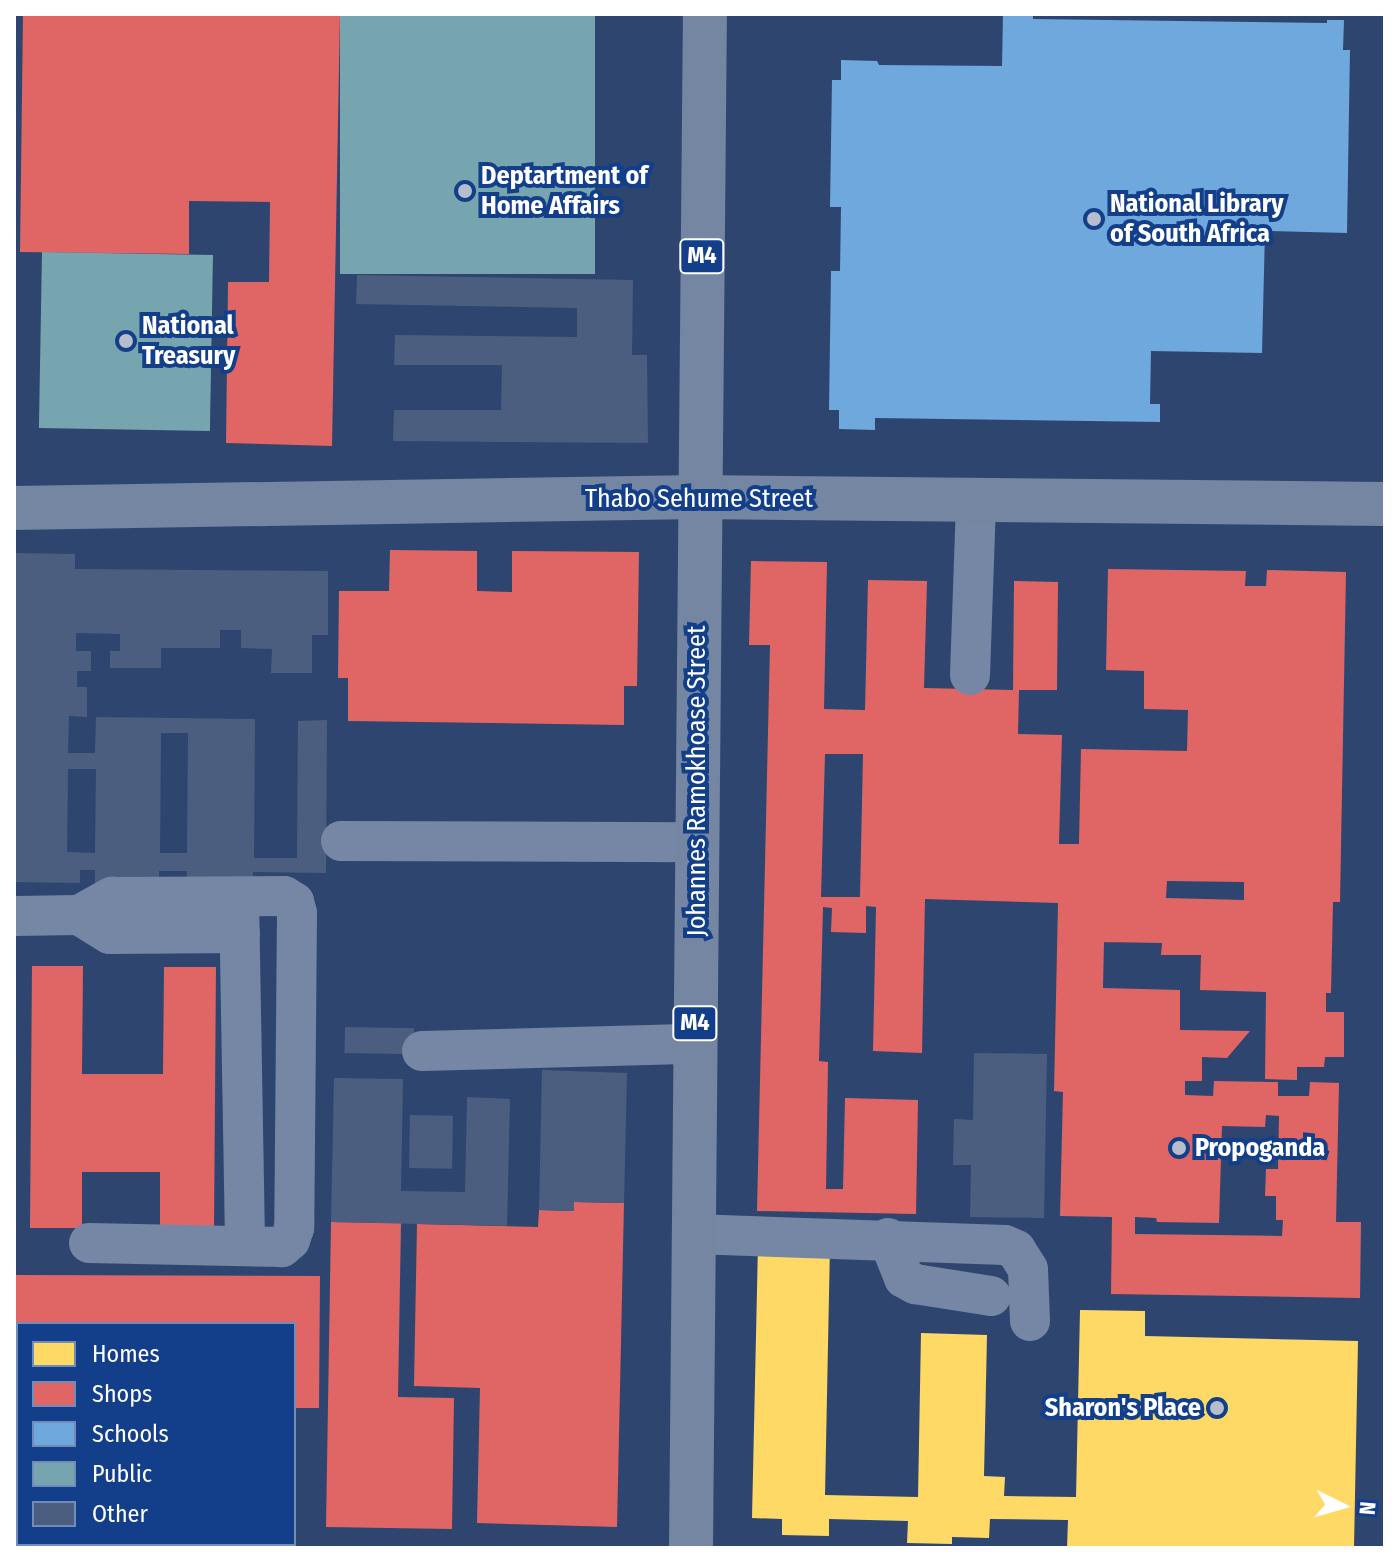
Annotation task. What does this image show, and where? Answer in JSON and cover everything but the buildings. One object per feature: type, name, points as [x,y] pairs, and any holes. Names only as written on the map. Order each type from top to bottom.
[{"type":"main road","name":"Johannes Ramokhoase Street","points":[[691,1548],[705,14]]},
{"type":"main road","name":"Thabo Sehume Street","points":[[14,508],[699,497],[1385,504]]},
{"type":"lane","points":[[970,675],[976,500]]},
{"type":"lane","points":[[341,841],[696,842]]},
{"type":"lane","points":[[14,916],[79,915],[110,934],[239,915],[284,896],[294,902],[297,913],[294,1228],[290,1240],[282,1247],[89,1243]]},
{"type":"lane","points":[[239,915],[245,1246]]},
{"type":"lane","points":[[422,1051],[695,1044]]},
{"type":"lane","points":[[693,1234],[888,1238],[1005,1245],[1016,1250],[1028,1269],[1030,1321]]},
{"type":"lane","points":[[888,1238],[904,1278],[915,1284],[991,1296]]},
{"type":"place","name":"Deptartment of Home Affairs","points":[[465,191]]},
{"type":"place","name":"National Library of South Africa","points":[[1094,219]]},
{"type":"place","name":"National Treasury","points":[[126,341]]},
{"type":"place","name":"Propoganda","points":[[1179,1148]]},
{"type":"place","name":"Sharon's Place","points":[[1217,1408]]}]
